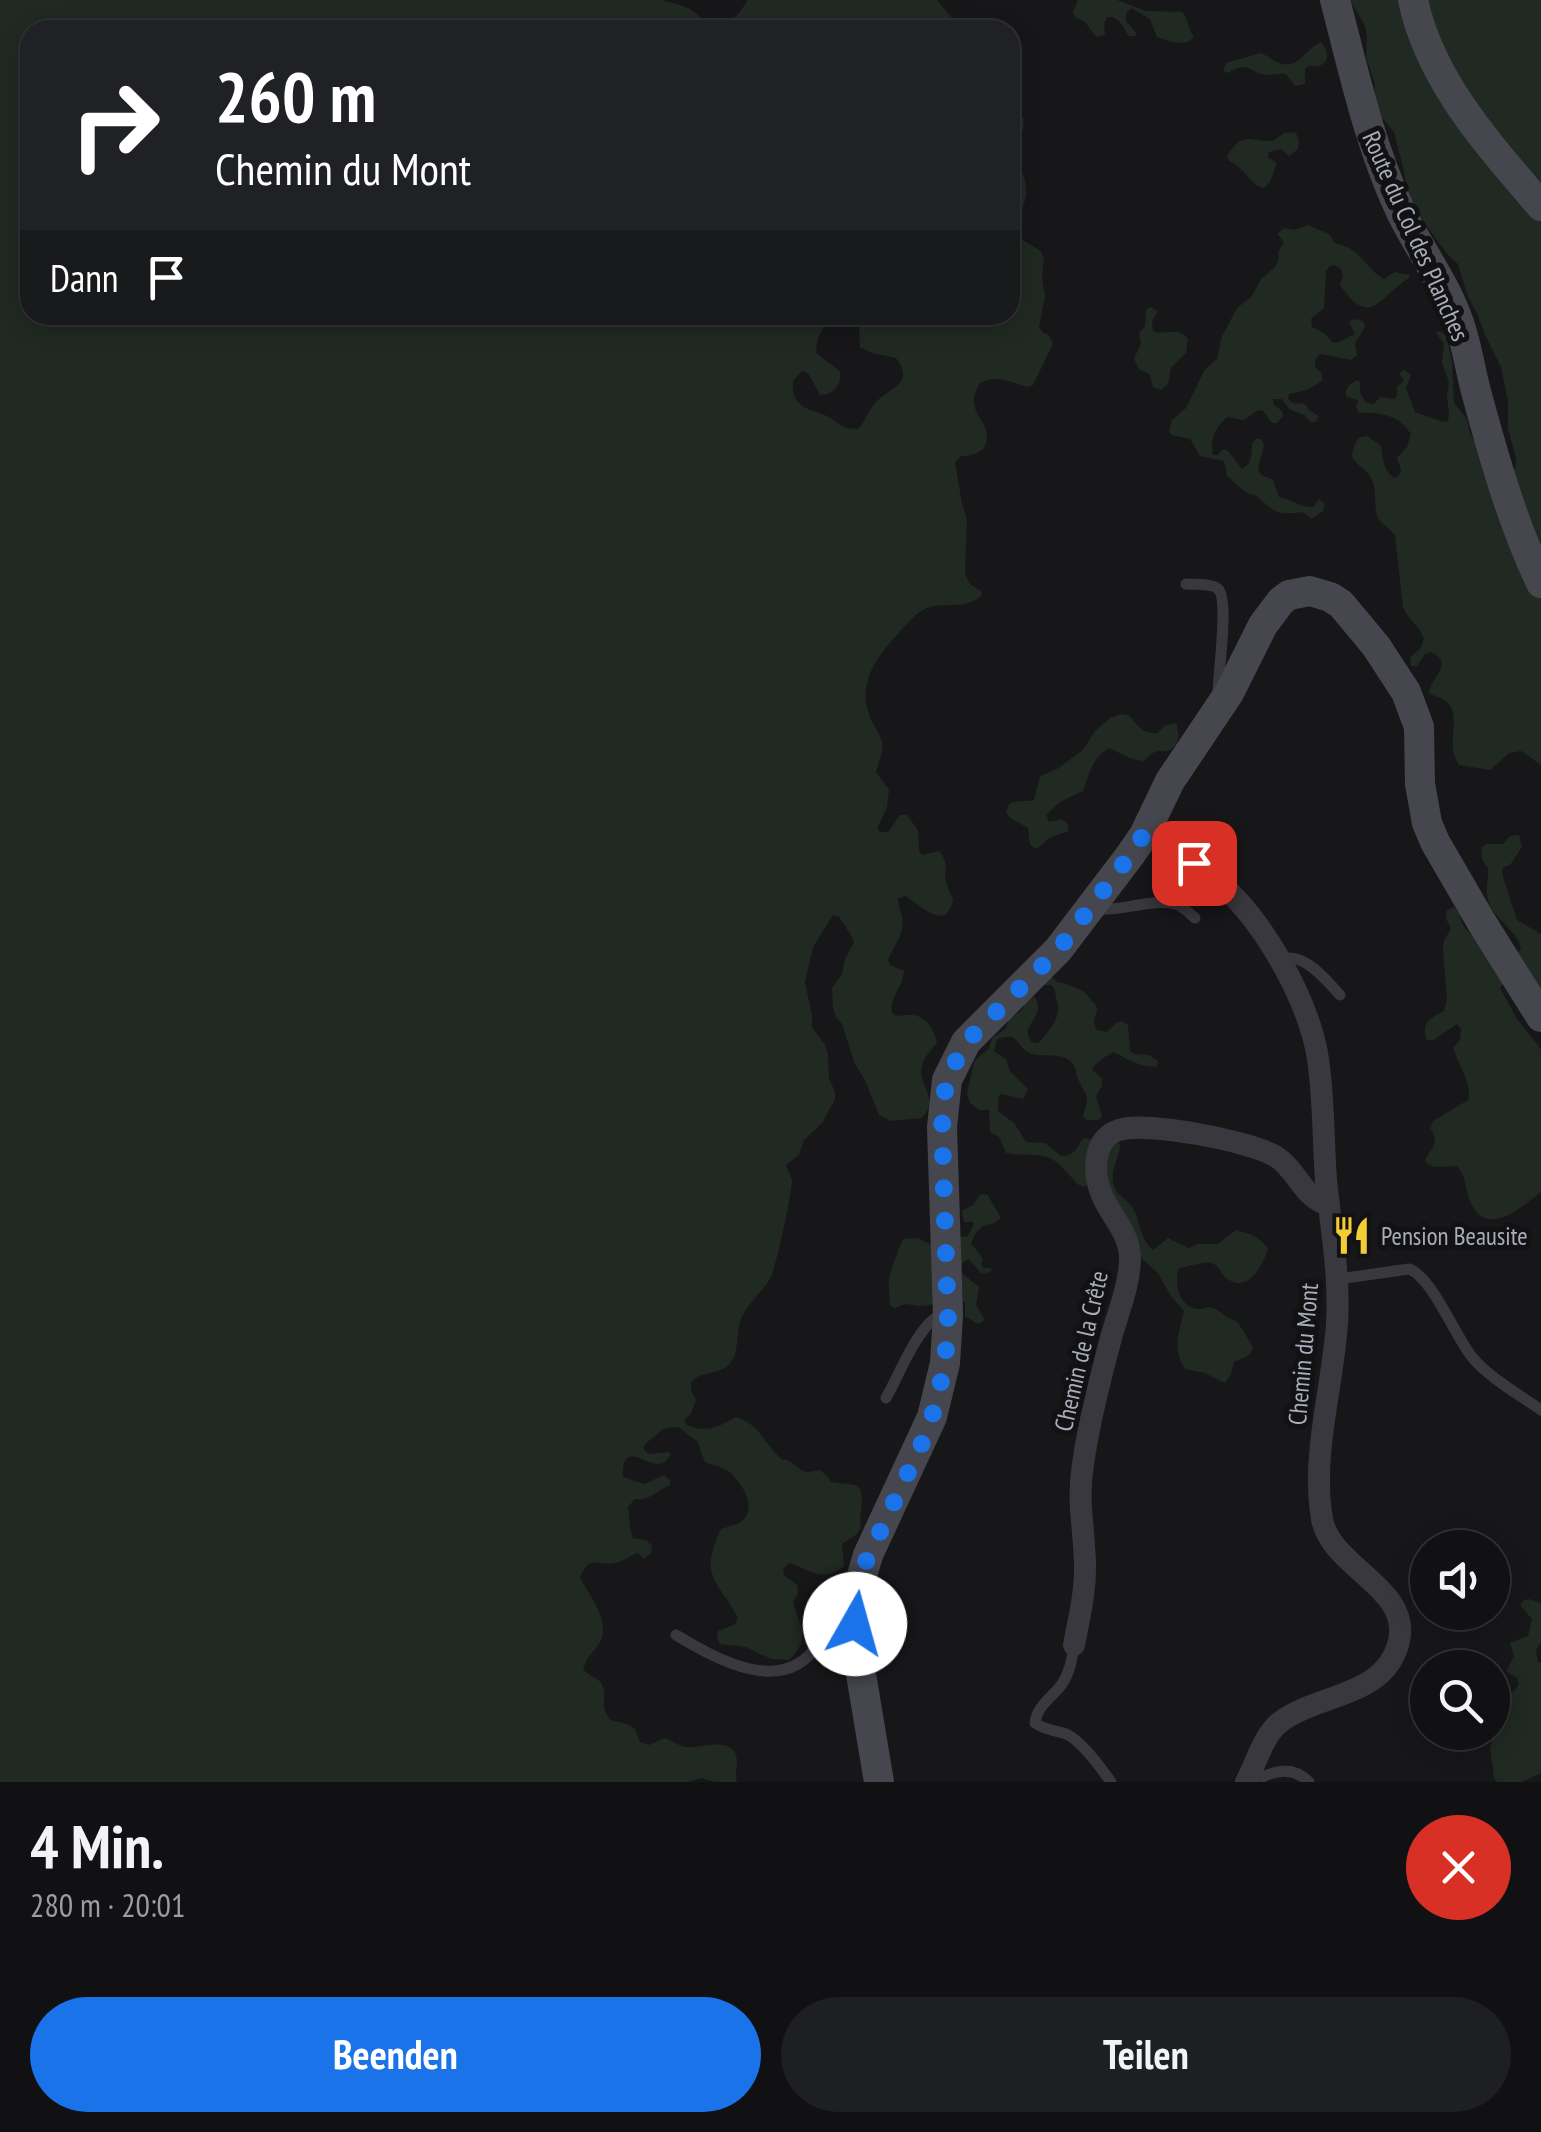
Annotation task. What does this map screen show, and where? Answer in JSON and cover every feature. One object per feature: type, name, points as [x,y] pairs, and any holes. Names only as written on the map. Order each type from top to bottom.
[{"type":"street","name":"Route du Col des Planches","points":[[1335,0],[1373,143],[1402,214],[1438,275],[1460,324],[1499,468],[1541,583]]},
{"type":"street","points":[[1413,0],[1424,37],[1452,94],[1541,206]]},
{"type":"street","points":[[879,1782],[855,1603],[868,1555],[932,1418],[945,1362],[948,1313],[942,1127],[946,1080],[966,1042],[1058,950],[1146,831],[1170,781],[1222,704],[1264,625],[1290,595],[1310,591],[1341,604],[1376,646],[1406,692],[1420,726],[1420,784],[1427,823],[1482,923],[1541,1017]]},
{"type":"street","name":"Chemin du Mont","points":[[1146,831],[1227,889],[1255,922],[1279,960],[1304,1012],[1318,1057],[1338,1279],[1336,1334],[1321,1456],[1322,1518],[1331,1542],[1392,1603],[1398,1614],[1400,1636],[1392,1658],[1376,1677],[1352,1692],[1275,1726],[1248,1778]]},
{"type":"street","name":"Chemin de la Crête","points":[[1074,1645],[1085,1573],[1079,1508],[1081,1478],[1130,1256],[1125,1236],[1098,1184],[1097,1158],[1103,1142],[1114,1131],[1132,1127],[1170,1130],[1249,1146],[1277,1157],[1315,1200],[1329,1206]]},
{"type":"lane","points":[[1186,584],[1210,586],[1221,593],[1218,696],[1222,704]]},
{"type":"lane","points":[[1091,908],[1112,910],[1170,904],[1181,906],[1195,918]]},
{"type":"lane","points":[[1279,960],[1292,957],[1311,967],[1340,996]]},
{"type":"lane","points":[[1338,1279],[1409,1269],[1418,1272],[1474,1361],[1541,1410]]},
{"type":"lane","points":[[886,1398],[924,1327],[934,1317],[948,1313]]},
{"type":"lane","points":[[676,1635],[726,1662],[775,1672],[802,1662],[841,1608],[855,1603]]},
{"type":"lane","name":"Chemin de la Crête","points":[[1074,1645],[1071,1666],[1040,1708],[1035,1723],[1076,1740],[1111,1782]]},
{"type":"lane","points":[[1248,1778],[1263,1777],[1276,1770],[1293,1772],[1309,1782]]},
{"type":"shaded area","points":[[0,0],[661,0],[687,8],[705,20],[20,20],[20,325],[825,325],[818,338],[817,354],[840,371],[838,384],[820,395],[808,373],[802,371],[793,381],[795,398],[844,427],[858,429],[873,405],[899,384],[903,374],[896,358],[860,347],[859,325],[1020,325],[1020,239],[1041,251],[1045,296],[1039,327],[1053,344],[1033,385],[998,379],[980,383],[974,404],[985,428],[986,443],[981,451],[961,456],[955,462],[967,519],[965,574],[970,584],[982,592],[981,596],[968,603],[930,607],[915,616],[888,645],[867,682],[866,703],[882,742],[876,772],[889,790],[887,808],[877,828],[888,832],[900,815],[907,815],[918,830],[922,855],[939,851],[943,856],[953,899],[950,909],[939,916],[905,896],[898,899],[902,928],[888,960],[904,971],[892,1013],[922,1018],[932,1028],[937,1042],[921,1071],[929,1097],[927,1110],[922,1118],[891,1121],[879,1115],[833,1007],[832,988],[854,942],[839,917],[833,915],[813,947],[805,982],[812,1027],[828,1054],[835,1099],[822,1123],[804,1140],[799,1155],[786,1165],[792,1186],[776,1262],[770,1279],[742,1317],[734,1357],[722,1369],[691,1382],[696,1400],[685,1419],[685,1424],[705,1429],[736,1417],[744,1420],[782,1459],[803,1471],[820,1470],[831,1482],[857,1486],[861,1494],[861,1527],[842,1544],[844,1566],[836,1571],[816,1574],[789,1563],[783,1569],[784,1575],[797,1585],[798,1594],[793,1602],[802,1638],[789,1660],[771,1659],[746,1647],[720,1644],[717,1638],[718,1631],[735,1624],[738,1618],[713,1577],[714,1545],[721,1529],[743,1520],[749,1508],[733,1475],[705,1462],[697,1441],[678,1427],[663,1429],[644,1445],[649,1454],[669,1452],[671,1455],[665,1461],[657,1464],[629,1457],[623,1466],[623,1477],[644,1484],[664,1475],[670,1485],[650,1497],[635,1499],[628,1507],[633,1538],[646,1540],[652,1546],[651,1553],[644,1559],[638,1553],[608,1564],[590,1563],[583,1571],[580,1578],[599,1612],[603,1631],[583,1670],[601,1682],[604,1709],[610,1720],[635,1729],[640,1742],[649,1745],[664,1738],[686,1747],[729,1747],[737,1758],[737,1782],[702,1778],[688,1782],[0,1782]]},
{"type":"shaded area","points":[[748,0],[937,0],[954,20],[732,20]]},
{"type":"shaded area","points":[[1078,0],[1117,0],[1146,11],[1182,12],[1194,37],[1182,43],[1157,37],[1150,19],[1131,8],[1126,21],[1135,36],[1129,36],[1118,20],[1107,17],[1105,35],[1096,37],[1085,22],[1075,17]]},
{"type":"shaded area","points":[[1350,0],[1541,0],[1541,765],[1521,751],[1509,753],[1490,770],[1459,765],[1454,754],[1450,706],[1429,694],[1441,661],[1431,652],[1417,666],[1411,666],[1410,657],[1424,639],[1403,607],[1395,536],[1378,518],[1373,483],[1352,456],[1357,440],[1367,436],[1381,446],[1386,468],[1395,478],[1401,470],[1397,458],[1407,447],[1411,434],[1388,416],[1359,413],[1358,400],[1345,393],[1357,380],[1365,402],[1373,404],[1381,397],[1397,396],[1397,387],[1404,381],[1399,373],[1404,370],[1411,375],[1406,388],[1415,412],[1448,421],[1449,382],[1442,363],[1444,344],[1436,333],[1439,331],[1446,334],[1452,361],[1454,403],[1467,419],[1470,433],[1490,470],[1515,469],[1516,458],[1508,429],[1508,401],[1501,367],[1468,297],[1458,264],[1428,228],[1407,193],[1394,132],[1374,102],[1375,84],[1366,57],[1365,26]]},
{"type":"shaded area","points":[[1321,42],[1327,52],[1326,60],[1305,69],[1305,84],[1295,86],[1286,74],[1261,74],[1245,67],[1223,71],[1226,63],[1261,53],[1276,62],[1290,64]]},
{"type":"shaded area","points":[[1291,132],[1299,140],[1298,149],[1289,156],[1281,149],[1269,152],[1268,157],[1277,163],[1264,188],[1229,161],[1227,156],[1242,140],[1273,141]]},
{"type":"shaded area","points":[[1020,169],[1026,185],[1020,214]]},
{"type":"shaded area","points":[[1308,225],[1352,250],[1384,279],[1395,272],[1409,275],[1383,300],[1368,307],[1351,299],[1340,285],[1341,269],[1330,266],[1326,271],[1324,308],[1311,319],[1312,327],[1333,343],[1355,334],[1351,321],[1362,321],[1365,327],[1355,343],[1357,355],[1351,360],[1320,354],[1315,366],[1322,381],[1289,394],[1293,403],[1305,404],[1319,416],[1317,421],[1312,423],[1289,409],[1282,399],[1273,399],[1283,416],[1277,423],[1258,410],[1244,420],[1227,417],[1214,434],[1213,455],[1223,449],[1228,451],[1242,469],[1250,461],[1252,443],[1261,439],[1264,445],[1258,469],[1261,475],[1273,480],[1279,497],[1309,507],[1319,499],[1325,504],[1323,511],[1311,519],[1303,512],[1284,513],[1270,508],[1227,476],[1224,461],[1200,456],[1190,439],[1169,431],[1172,420],[1186,408],[1205,369],[1217,359],[1222,336],[1237,308],[1275,267],[1284,242],[1277,234],[1284,228],[1294,230]]},
{"type":"shaded area","points":[[1150,307],[1158,311],[1152,321],[1153,330],[1178,332],[1188,339],[1186,353],[1171,368],[1168,384],[1161,390],[1153,387],[1150,375],[1139,369],[1134,359]]},
{"type":"shaded area","points":[[1120,714],[1128,715],[1153,733],[1176,723],[1176,744],[1143,761],[1109,748],[1103,752],[1083,791],[1060,802],[1046,815],[1049,822],[1061,819],[1068,824],[1068,831],[1049,838],[1037,849],[1030,845],[1028,828],[1006,812],[1009,804],[1034,800],[1040,776],[1083,750],[1095,731]]},
{"type":"shaded area","points":[[1519,835],[1522,847],[1510,865],[1502,868],[1503,877],[1517,920],[1541,934],[1541,992],[1529,970],[1513,973],[1500,988],[1517,1019],[1541,1049],[1541,1192],[1511,1213],[1491,1219],[1474,1209],[1457,1166],[1435,1167],[1425,1160],[1435,1141],[1430,1129],[1433,1121],[1468,1100],[1469,1094],[1453,1048],[1460,1040],[1461,1029],[1457,1024],[1432,1041],[1426,1039],[1425,1028],[1431,1018],[1444,1011],[1447,1000],[1443,951],[1451,928],[1447,910],[1454,907],[1465,928],[1481,942],[1515,956],[1521,949],[1488,901],[1488,868],[1481,848],[1486,844],[1503,844],[1510,836]]},
{"type":"shaded area","points":[[1048,973],[1057,982],[1083,991],[1096,1005],[1096,1030],[1107,1032],[1122,1021],[1128,1025],[1130,1051],[1149,1055],[1158,1061],[1157,1066],[1140,1064],[1113,1052],[1101,1060],[1092,1070],[1102,1078],[1096,1096],[1102,1116],[1099,1120],[1087,1120],[1083,1117],[1087,1098],[1070,1061],[1030,1053],[1014,1038],[997,1039],[994,1051],[1006,1059],[1010,1071],[1028,1089],[1023,1099],[1001,1094],[998,1111],[1014,1123],[1026,1142],[1045,1143],[1061,1156],[1073,1153],[1084,1138],[1092,1139],[1089,1152],[1114,1140],[1120,1144],[1112,1178],[1114,1187],[1132,1207],[1144,1239],[1153,1250],[1168,1238],[1189,1248],[1218,1244],[1236,1230],[1265,1244],[1268,1248],[1259,1268],[1243,1282],[1229,1280],[1211,1263],[1179,1268],[1178,1287],[1186,1304],[1198,1309],[1212,1308],[1237,1321],[1253,1347],[1248,1355],[1234,1362],[1225,1383],[1185,1369],[1178,1347],[1184,1311],[1158,1273],[1143,1260],[1092,1184],[1079,1185],[1050,1158],[1006,1153],[999,1137],[990,1132],[989,1110],[979,1110],[970,1103],[967,1093],[974,1062],[989,1048],[992,1038],[1005,1029],[1010,1018],[1022,1010],[1026,1000],[1035,997],[1038,1006],[1027,1031],[1031,1042],[1038,1043],[1052,1026],[1058,1006],[1055,989],[1043,985]]},
{"type":"shaded area","points":[[987,1194],[1001,1218],[982,1227],[971,1243],[983,1259],[983,1268],[992,1271],[982,1274],[969,1259],[961,1269],[979,1287],[976,1305],[985,1320],[978,1324],[965,1316],[965,1302],[961,1300],[895,1308],[890,1305],[889,1276],[903,1239],[917,1238],[939,1248],[967,1237],[973,1222],[964,1222],[962,1211],[980,1195]]},
{"type":"shaded area","points":[[1524,1600],[1541,1603],[1541,1642],[1536,1650],[1541,1663],[1541,1773],[1522,1782],[1497,1782],[1490,1750],[1510,1750],[1510,1694],[1519,1684],[1510,1674],[1514,1656],[1510,1643],[1528,1636],[1532,1619],[1520,1605]]},
{"type":"place","name":"Pension Beausite","points":[[1351,1236]]},
{"type":"route","points":[[855,1624],[855,1600],[862,1570],[922,1443],[936,1405],[945,1362],[948,1324],[942,1127],[946,1080],[952,1066],[972,1034],[1080,924],[1146,831],[1194,863]]}]
